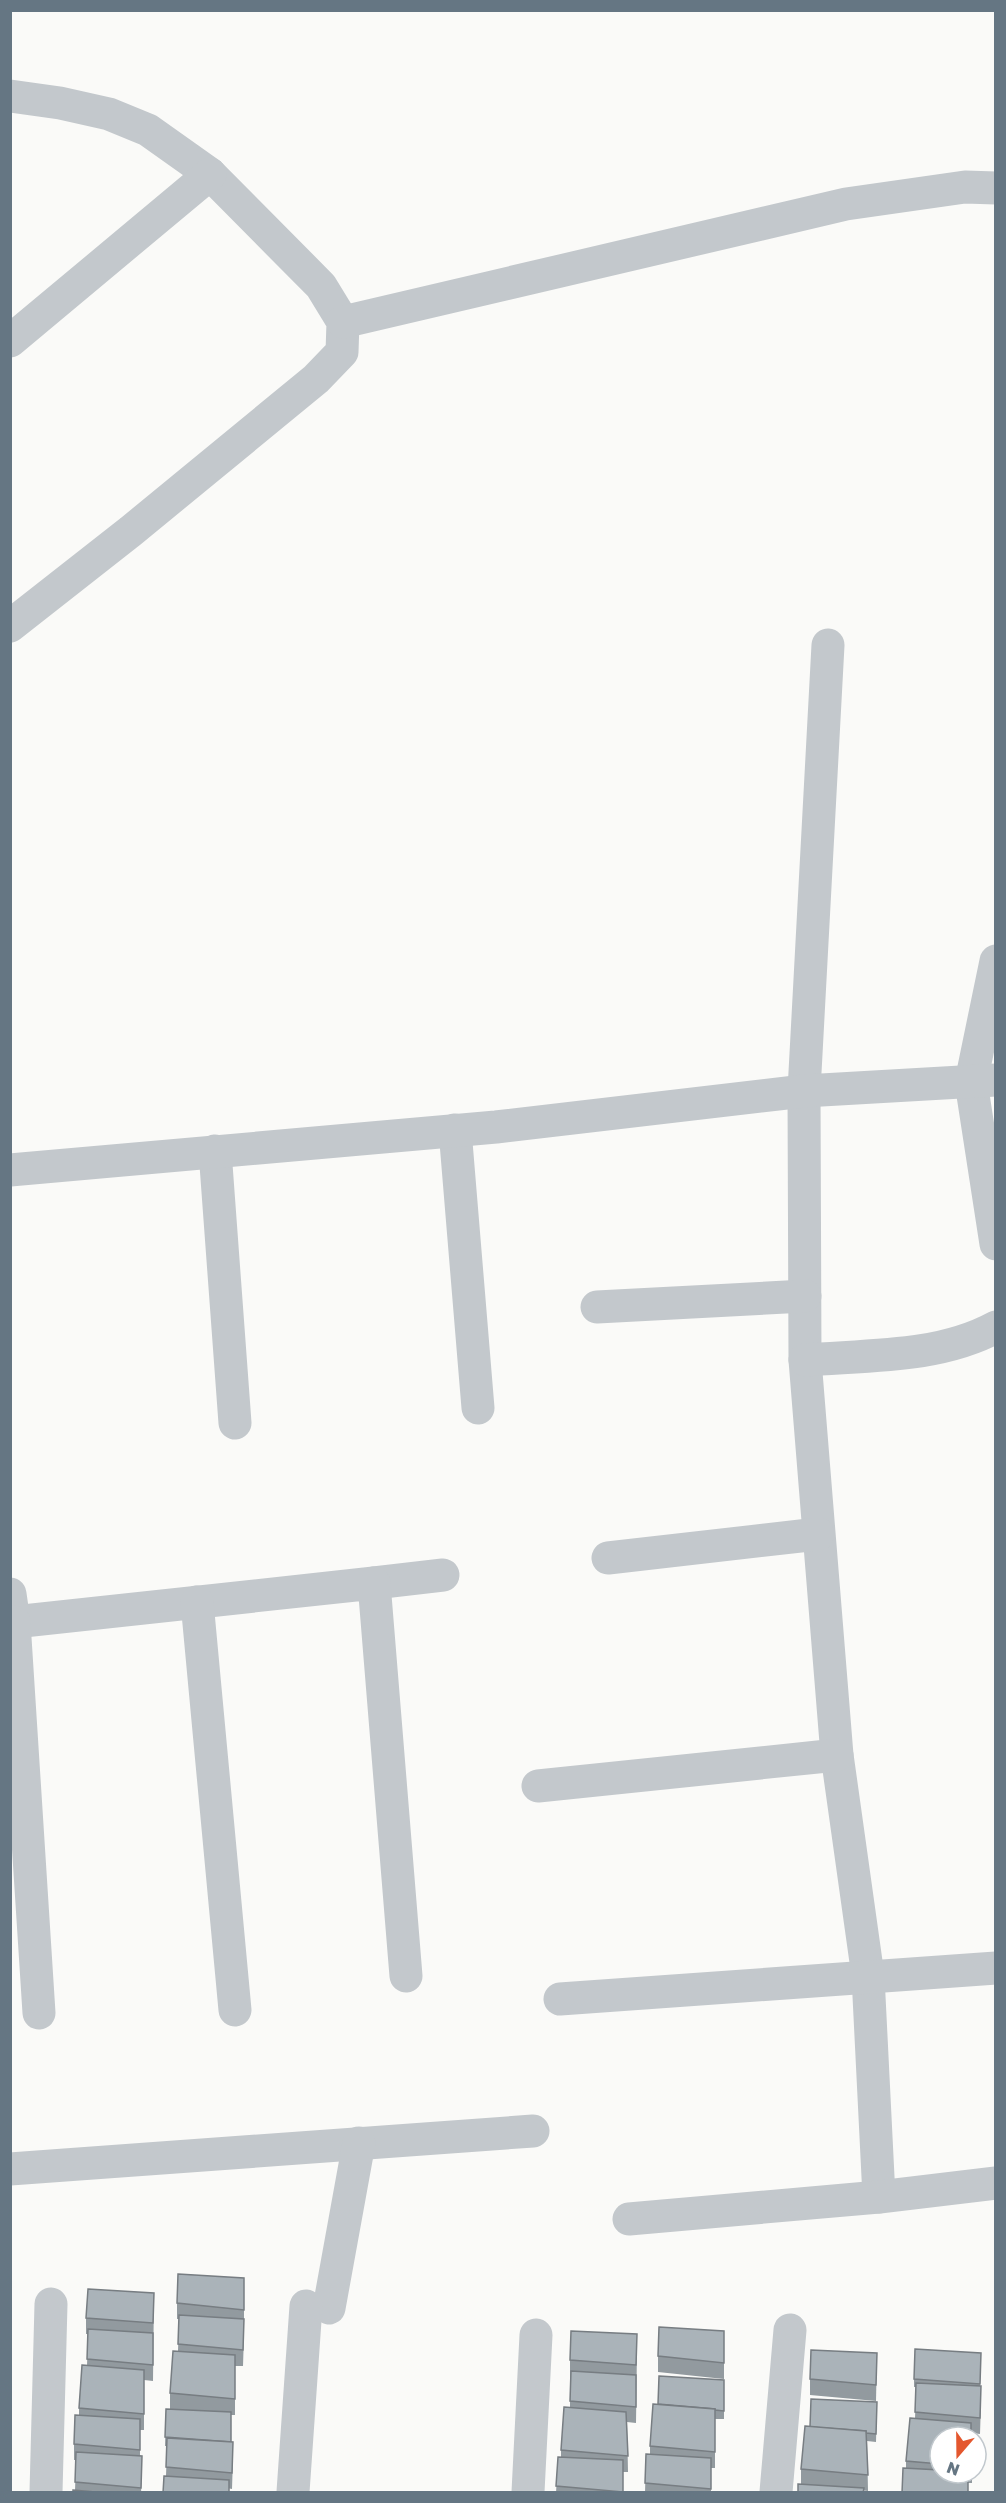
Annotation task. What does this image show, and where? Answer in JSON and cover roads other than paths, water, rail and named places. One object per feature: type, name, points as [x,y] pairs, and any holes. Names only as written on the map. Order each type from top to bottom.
[{"type":"street","points":[[10,96],[60,103],[109,114],[148,129],[210,174],[321,286],[343,322],[342,352],[316,379],[131,531],[10,626]]},
{"type":"street","points":[[10,341],[210,174]]},
{"type":"street","points":[[343,322],[846,204],[965,187],[996,188]]},
{"type":"street","points":[[828,645],[804,1091],[805,1360],[837,1755],[868,1976],[879,2197]]},
{"type":"street","points":[[996,961],[983,1081],[996,1244]]},
{"type":"street","points":[[10,1170],[455,1130],[804,1091],[983,1081]]},
{"type":"street","points":[[455,1130],[478,1408]]},
{"type":"street","points":[[215,1151],[235,1423]]},
{"type":"street","points":[[597,1306],[805,1296]]},
{"type":"street","points":[[805,1360],[924,1351],[977,1337],[996,1327]]},
{"type":"street","points":[[608,1558],[818,1534]]},
{"type":"street","points":[[39,2013],[12,1608],[197,1602],[443,1575]]},
{"type":"street","points":[[374,1583],[406,1976]]},
{"type":"street","points":[[197,1602],[235,2010]]},
{"type":"street","points":[[538,1786],[837,1755]]},
{"type":"street","points":[[560,1999],[996,1968]]},
{"type":"street","points":[[10,2169],[533,2131]]},
{"type":"street","points":[[293,2493],[318,2307],[359,2143]]},
{"type":"street","points":[[629,2219],[879,2197],[996,2183]]},
{"type":"street","points":[[46,2493],[51,2304]]},
{"type":"street","points":[[776,2493],[790,2330]]},
{"type":"street","points":[[528,2493],[536,2335]]}]
